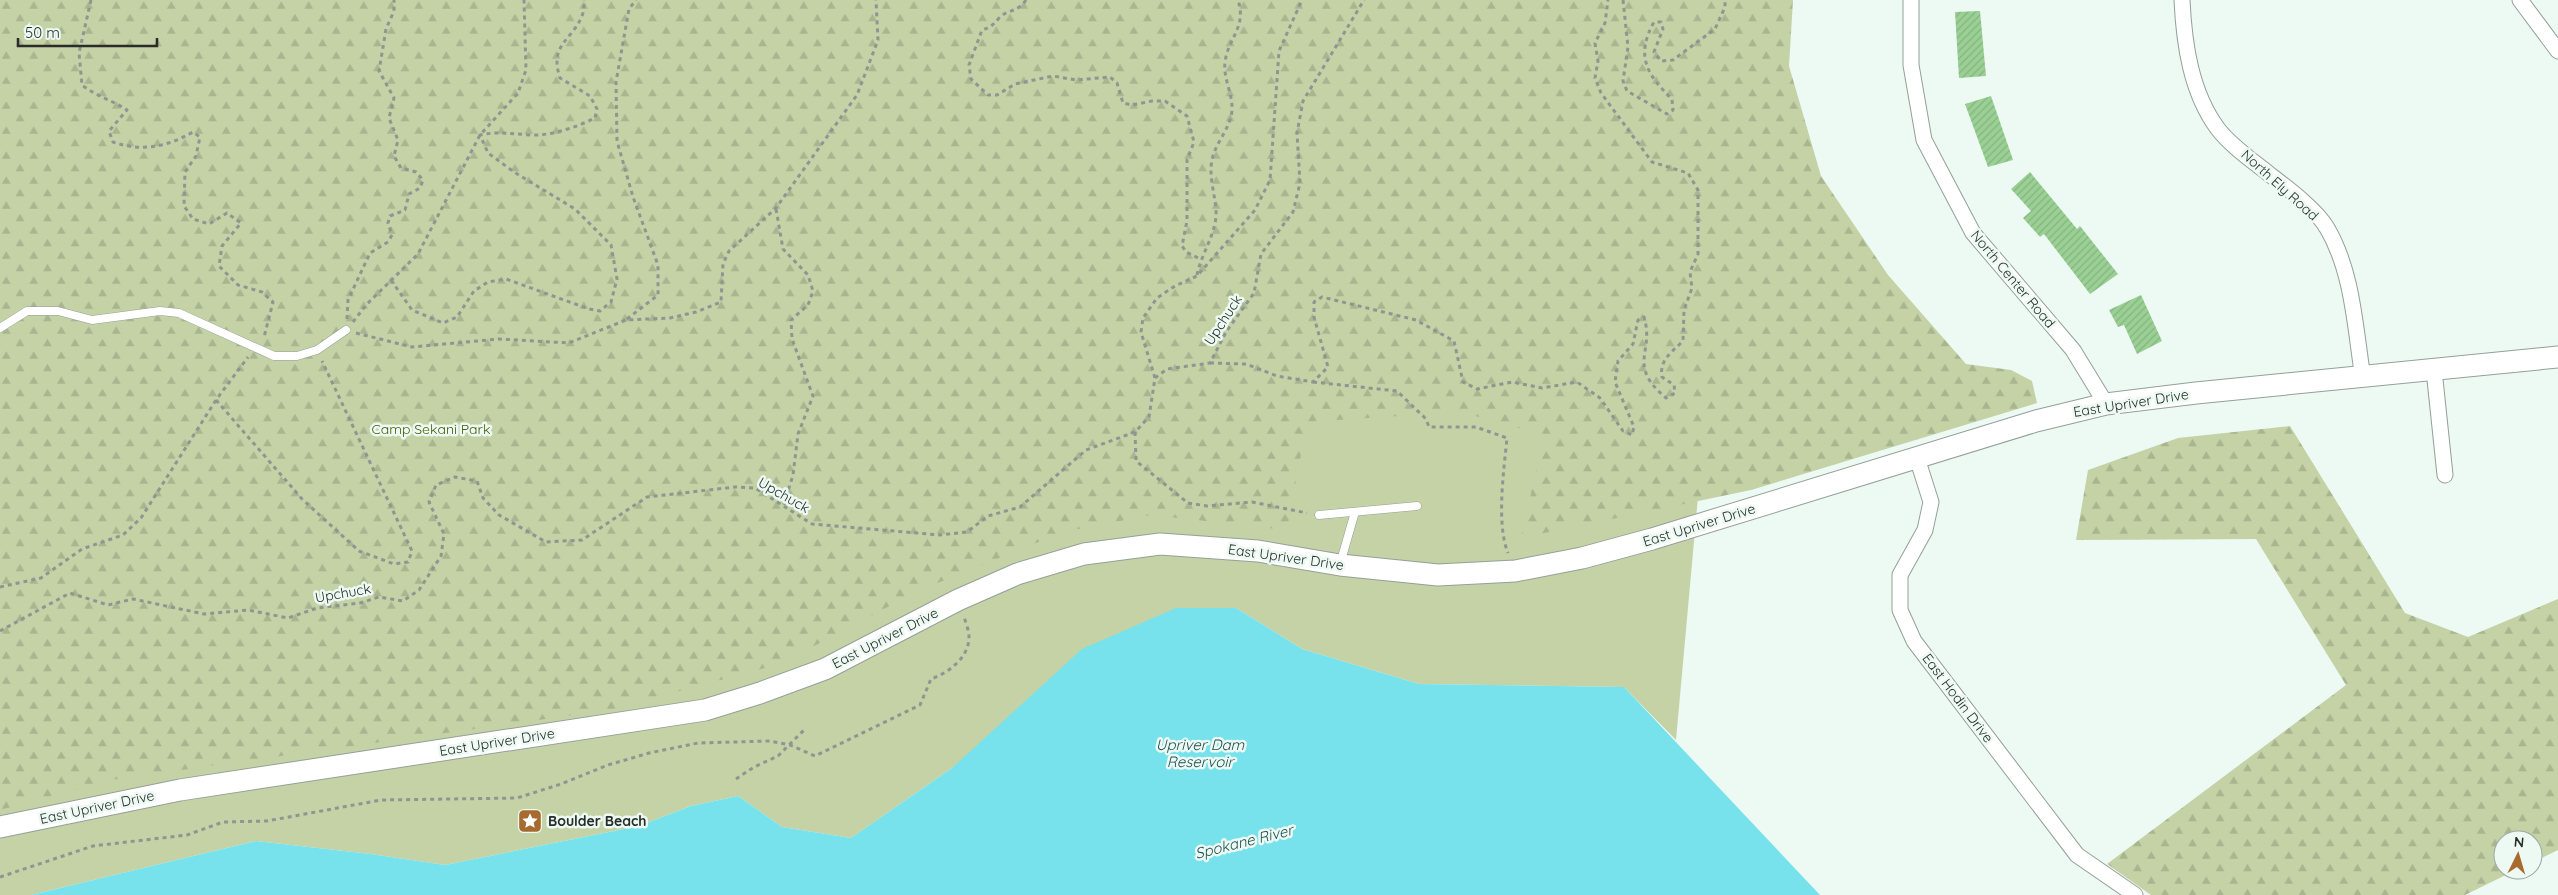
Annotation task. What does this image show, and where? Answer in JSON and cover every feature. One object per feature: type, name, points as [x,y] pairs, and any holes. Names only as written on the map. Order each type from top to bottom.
[{"type":"main road","name":"East Upriver Drive","points":[[0,828],[180,790],[705,710],[760,693],[825,669],[958,600],[1017,574],[1084,554],[1160,544],[1258,550],[1340,565],[1438,575],[1515,571],[1582,558],[1652,539],[2036,421],[2106,404],[2196,392],[2363,378],[2558,357]]},
{"type":"street","name":"North Center Road","points":[[1911,0],[1911,65],[1924,140],[1973,234],[2073,350],[2106,404]]},
{"type":"street","name":"North Ely Road","points":[[2182,0],[2183,24],[2196,88],[2219,129],[2255,162],[2292,191],[2326,226],[2344,264],[2363,378]]},
{"type":"street","points":[[2520,0],[2558,51]]},
{"type":"street","points":[[2434,370],[2445,475]]},
{"type":"street","name":"East Hodin Drive","points":[[1917,458],[1931,502],[1925,530],[1900,575],[1900,610],[1914,641],[2077,855],[2135,895]]},
{"type":"lane","points":[[0,328],[27,311],[58,311],[92,320],[160,311],[179,313],[258,347],[274,356],[297,356],[317,350],[346,330]]},
{"type":"lane","points":[[1320,516],[1417,506]]},
{"type":"lane","points":[[1340,565],[1355,512]]},
{"type":"path","points":[[0,587],[41,578],[82,549],[123,535],[141,518],[243,361],[263,342],[273,302],[262,292],[238,285],[219,266],[222,246],[241,223],[227,213],[209,224],[193,218],[184,206],[185,172],[196,156],[200,137],[193,132],[178,141],[157,147],[130,148],[113,142],[108,131],[127,110],[111,100],[94,95],[82,85],[79,53],[91,0]]},
{"type":"path","points":[[346,330],[348,300],[370,253],[388,242],[392,235],[388,223],[390,216],[405,210],[409,194],[420,188],[423,180],[416,172],[401,168],[394,156],[398,140],[389,118],[394,98],[379,71],[386,29],[394,11],[394,0]]},
{"type":"path","points":[[346,330],[366,305],[418,254],[480,135],[518,93],[526,70],[524,0]]},
{"type":"path","points":[[480,135],[494,132],[534,135],[580,126],[594,118],[597,109],[590,96],[560,78],[556,66],[558,49],[583,15],[584,0]]},
{"type":"path","points":[[346,330],[412,347],[499,339],[569,343],[626,320],[658,295],[658,265],[633,197],[617,141],[616,82],[629,9],[636,0]]},
{"type":"path","points":[[626,320],[670,318],[696,312],[720,302],[723,264],[728,250],[776,208],[857,94],[878,40],[876,0]]},
{"type":"path","points":[[1026,0],[1020,9],[1000,17],[994,26],[982,30],[969,65],[971,80],[988,95],[997,95],[1015,84],[1053,76],[1076,80],[1110,77],[1117,83],[1123,103],[1132,105],[1152,100],[1165,101],[1187,116],[1194,142],[1187,160],[1187,221],[1182,246],[1186,252],[1200,259]]},
{"type":"path","points":[[1197,276],[1200,259],[1215,226],[1216,214],[1212,160],[1232,110],[1226,82],[1225,61],[1240,26],[1238,0]]},
{"type":"path","points":[[1302,0],[1279,51],[1270,180],[1255,210],[1197,276],[1174,286],[1157,298],[1143,318],[1141,332],[1155,378],[1149,417],[1135,432],[1136,461],[1188,503],[1207,506],[1252,502],[1320,516]]},
{"type":"path","name":"Upchuck","points":[[1155,378],[1167,370],[1210,363],[1226,332],[1254,293],[1261,254],[1293,212],[1300,183],[1297,133],[1302,101],[1364,0]]},
{"type":"path","points":[[1313,382],[1328,367],[1314,317],[1314,302],[1322,296],[1416,320],[1454,342],[1463,382],[1476,389],[1512,382],[1542,388],[1577,382],[1600,398],[1623,431],[1632,435],[1634,427],[1615,382],[1618,361],[1633,344],[1638,320],[1644,317],[1646,325],[1643,364],[1650,384],[1666,398],[1675,393],[1674,385],[1662,377],[1660,368],[1665,359],[1683,340],[1684,310],[1692,288],[1690,272],[1698,254],[1698,190],[1688,173],[1652,162],[1601,93],[1595,78],[1598,61],[1595,43],[1605,23],[1608,0]]},
{"type":"path","points":[[1624,0],[1628,46],[1623,81],[1627,91],[1667,114],[1673,110],[1672,100],[1654,82],[1643,59],[1649,32],[1654,22],[1661,22],[1663,30],[1654,52],[1661,61],[1673,60],[1715,29],[1726,7],[1725,0]]},
{"type":"path","points":[[391,280],[412,310],[443,323],[457,316],[474,291],[488,282],[506,279],[589,309],[600,310],[611,302],[617,279],[611,245],[575,209],[514,172],[488,153],[480,135]]},
{"type":"path","points":[[776,208],[783,248],[808,275],[813,291],[808,305],[791,320],[792,339],[813,396],[798,434],[794,475],[783,506]]},
{"type":"path","points":[[216,400],[302,499],[359,551],[394,564],[408,562],[412,551],[317,350]]},
{"type":"path","points":[[1210,363],[1246,364],[1277,376],[1397,391],[1426,419],[1429,427],[1476,427],[1508,438],[1503,478],[1503,517],[1506,548],[1515,571]]},
{"type":"path","name":"Upchuck","points":[[0,631],[70,593],[108,605],[133,599],[204,614],[248,610],[288,618],[318,608],[360,602],[379,597],[403,601],[419,590],[441,556],[444,534],[429,502],[436,485],[455,477],[477,481],[482,498],[499,515],[546,542],[582,540],[647,497],[735,487],[755,488],[812,524],[940,535],[967,532],[988,516],[1020,507],[1086,450],[1135,432]]},
{"type":"path","points":[[0,877],[93,846],[187,835],[224,822],[266,821],[381,800],[517,798],[561,784],[608,765],[679,747],[746,740],[770,741],[790,745],[814,756],[920,705],[931,679],[947,673],[962,657],[969,638],[958,600]]},
{"type":"path","points":[[736,779],[754,767],[778,756],[804,730]]},
{"type":"green space","name":"Camp Sekani Park","points":[[0,0],[1743,0],[1676,740],[1624,687],[1419,684],[1302,649],[1236,608],[952,768],[851,838],[782,827],[738,796],[691,806],[639,826],[445,865],[371,854],[256,841],[31,895],[0,895]]},
{"type":"green space","name":"Camp Sekani Park","points":[[0,0],[1793,0],[1789,66],[1821,176],[1888,275],[1966,364],[2011,370],[2032,381],[2037,403],[1751,490],[1521,538],[1544,435],[1461,412],[1307,422],[1287,530],[1151,515],[1063,532],[918,591],[780,664],[609,710],[110,780],[0,810]]},
{"type":"green space","points":[[2290,426],[2405,613],[2468,637],[2558,599],[2558,850],[2543,857],[2543,830],[2493,830],[2493,880],[2496,880],[2465,895],[2151,895],[2107,864],[2346,685],[2256,539],[2076,540],[2088,470],[2178,438]]},
{"type":"water","name":"Upriver Dam Reservoir","points":[[1176,608],[1236,608],[1302,649],[1419,684],[1624,687],[1820,895],[31,895],[256,841],[371,854],[445,865],[639,826],[691,806],[738,796],[782,827],[851,838],[952,768],[1082,649]]},
{"type":"building","points":[[1980,11],[1986,76],[1959,78],[1955,12]]},
{"type":"building","points":[[1991,96],[2013,160],[1988,167],[1965,104]]},
{"type":"building","points":[[2030,172],[2077,229],[2080,226],[2118,274],[2090,294],[2044,234],[2040,237],[2023,218],[2031,211],[2011,189]]},
{"type":"building","points":[[2141,295],[2162,341],[2137,354],[2124,325],[2118,327],[2109,310]]},
{"type":"place","name":"Boulder Beach","points":[[530,821]]},
{"type":"water label","name":"Spokane River","points":[[1244,842]]}]
